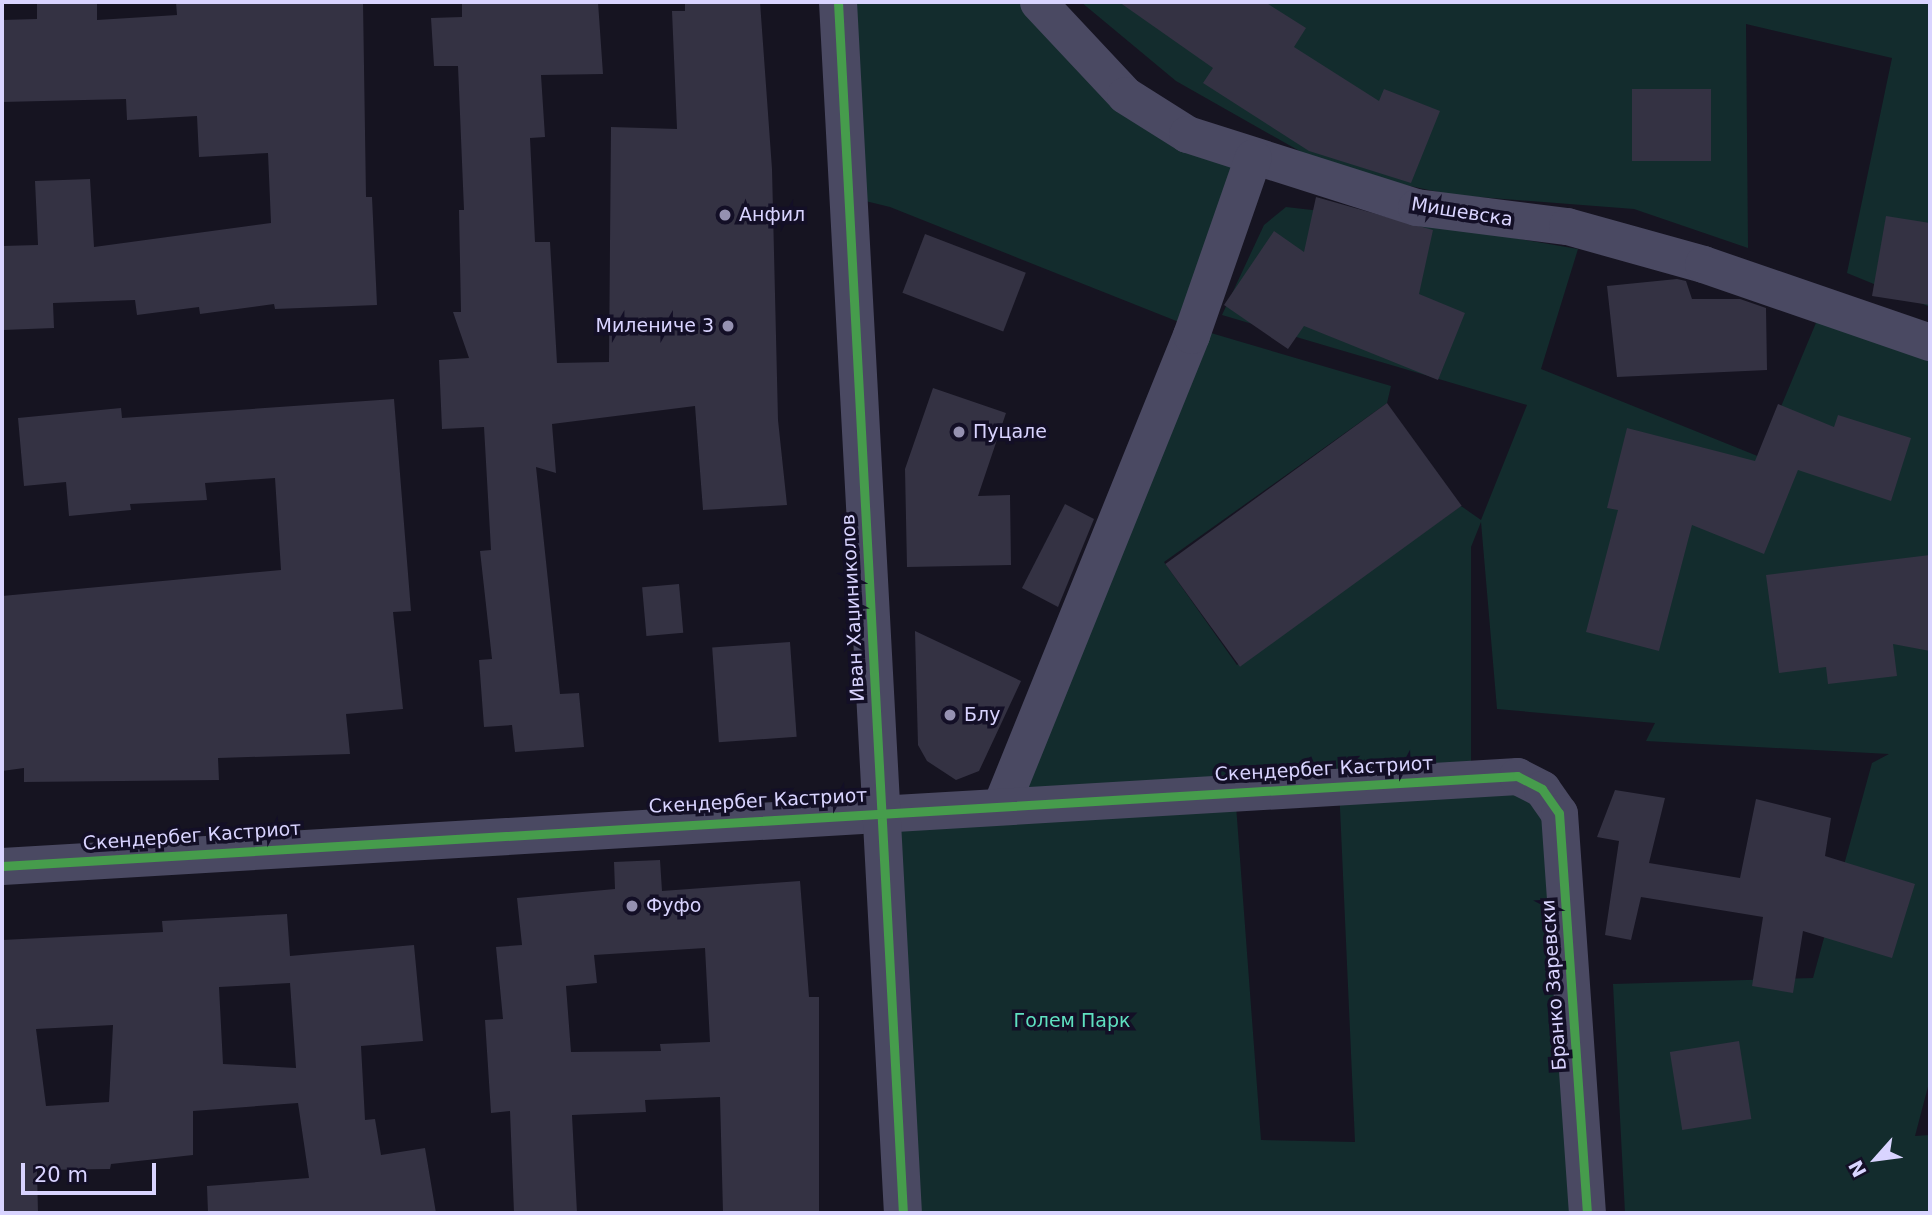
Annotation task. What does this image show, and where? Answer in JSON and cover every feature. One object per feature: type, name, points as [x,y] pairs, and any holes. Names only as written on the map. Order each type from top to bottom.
[{"type":"street","name":"Иван Хаџиниколов","points":[[838,2],[903,1213]]},
{"type":"street","name":"Мишевска","points":[[1038,2],[1125,95],[1187,134],[1416,207],[1567,226],[1703,264],[1930,342]]},
{"type":"street","points":[[1001,805],[1191,335],[1253,157]]},
{"type":"street","name":"Скендербег Кастриот","points":[[2,866],[881,811],[1517,776]]},
{"type":"street","name":"Бранко Заревски","points":[[1517,776],[1542,789],[1559,813],[1587,1213]]},
{"type":"green space","points":[[838,2],[1038,2],[1125,95],[1253,157],[1194,328],[890,207],[849,197]]},
{"type":"green space","points":[[1081,2],[1930,2],[1930,307],[1847,273],[1892,58],[1746,24],[1748,248],[1634,209],[1453,195],[1333,170],[1176,81]]},
{"type":"green space","name":"Голем Парк","points":[[1286,207],[1434,224],[1578,249],[1541,369],[1760,457],[1818,318],[1930,351],[1930,1079],[1915,1136],[1930,1135],[1930,1213],[1625,1213],[1613,984],[1813,978],[1872,763],[1889,754],[1646,741],[1655,723],[1497,709],[1481,522],[1471,547],[1471,778],[1542,789],[1585,1213],[903,1213],[881,811],[1001,804],[1194,328],[1391,386],[1387,403],[1164,562],[1237,665],[1461,506],[1481,520],[1527,405],[1222,315],[1264,225]],"holes":[[[1339,786],[1355,1142],[1261,1140],[1235,792]]]},
{"type":"building","points":[[37,2],[97,2],[97,20],[177,15],[176,2],[363,2],[366,197],[372,197],[377,305],[275,309],[274,304],[200,314],[199,307],[137,315],[135,300],[53,303],[54,328],[3,330],[2,246],[38,245],[35,181],[90,179],[94,247],[271,223],[268,153],[199,157],[197,116],[127,120],[126,99],[2,102],[2,20],[37,19]]},
{"type":"building","points":[[462,2],[598,2],[603,74],[541,75],[545,137],[530,138],[535,242],[550,242],[557,363],[609,362],[611,127],[677,129],[672,11],[685,11],[685,2],[760,2],[772,169],[778,420],[787,505],[703,510],[695,406],[552,424],[556,473],[536,467],[560,694],[579,693],[584,747],[515,752],[512,725],[484,727],[479,660],[492,659],[480,551],[491,550],[484,427],[442,429],[439,360],[469,358],[453,312],[461,312],[459,210],[464,210],[458,66],[434,66],[431,18],[462,17]]},
{"type":"building","points":[[1119,2],[1265,2],[1306,28],[1294,47],[1379,101],[1384,89],[1440,111],[1411,183],[1309,151],[1203,83],[1213,68]]},
{"type":"building","points":[[1632,89],[1711,89],[1711,161],[1632,161]]},
{"type":"building","points":[[1316,197],[1433,230],[1419,294],[1465,313],[1438,380],[1304,326],[1288,349],[1224,305],[1274,231],[1304,252]]},
{"type":"building","points":[[1886,216],[1930,223],[1930,305],[1872,296]]},
{"type":"building","points":[[925,234],[1026,273],[1003,332],[902,293]]},
{"type":"building","points":[[1677,279],[1686,281],[1692,299],[1740,299],[1766,308],[1767,370],[1617,377],[1607,286]]},
{"type":"building","points":[[933,388],[1006,413],[978,496],[1010,495],[1011,565],[907,567],[905,469]]},
{"type":"building","points":[[394,399],[411,611],[393,612],[403,709],[346,714],[350,754],[218,758],[219,780],[24,782],[24,768],[2,771],[2,596],[281,570],[275,478],[205,483],[207,500],[130,504],[131,510],[69,516],[66,482],[24,486],[18,418],[121,408],[122,418]]},
{"type":"building","points":[[1387,403],[1462,506],[1240,667],[1165,564]]},
{"type":"building","points":[[1778,404],[1834,427],[1838,415],[1911,438],[1891,501],[1798,470],[1764,554],[1692,525],[1659,651],[1586,632],[1618,510],[1607,508],[1627,428],[1755,461]]},
{"type":"building","points":[[1065,504],[1094,519],[1058,607],[1022,588]]},
{"type":"building","points":[[1930,555],[1930,651],[1893,644],[1897,676],[1828,684],[1826,667],[1779,673],[1766,575]]},
{"type":"building","points":[[679,584],[683,633],[646,636],[642,587]]},
{"type":"building","points":[[915,631],[1021,681],[979,771],[956,780],[927,761],[918,745]]},
{"type":"building","points":[[790,642],[797,737],[719,742],[712,647]]},
{"type":"building","points":[[1615,790],[1665,798],[1649,863],[1740,878],[1756,799],[1831,818],[1825,856],[1915,884],[1892,958],[1803,931],[1793,993],[1752,986],[1763,917],[1641,897],[1631,940],[1605,935],[1619,841],[1597,837]]},
{"type":"building","points":[[660,860],[662,891],[800,881],[809,997],[819,997],[819,1213],[723,1213],[720,1097],[645,1100],[646,1112],[572,1115],[577,1213],[514,1213],[510,1111],[491,1113],[485,1020],[503,1019],[496,947],[522,945],[517,898],[615,889],[614,862]],"holes":[[[705,948],[710,1042],[660,1044],[661,1051],[571,1052],[566,986],[597,983],[594,955]]]},
{"type":"building","points":[[287,914],[290,956],[414,945],[423,1041],[361,1046],[365,1120],[375,1119],[381,1155],[425,1148],[436,1213],[208,1213],[207,1186],[309,1178],[298,1103],[193,1111],[193,1155],[111,1164],[110,1169],[37,1170],[38,1213],[2,1213],[2,940],[163,932],[162,921]],"holes":[[[290,983],[296,1068],[223,1064],[219,987]],[[113,1025],[109,1102],[46,1106],[36,1029]]]},
{"type":"building","points":[[1739,1041],[1751,1119],[1682,1130],[1670,1052]]},
{"type":"cycle path","points":[[838,2],[903,1213]]},
{"type":"cycle path","points":[[2,866],[1517,776],[1542,789],[1559,813],[1587,1213]]},
{"type":"place","name":"Анфил","points":[[725,215]]},
{"type":"place","name":"Милениче 3","points":[[728,326]]},
{"type":"place","name":"Пуцале","points":[[959,432]]},
{"type":"place","name":"Блу","points":[[950,715]]},
{"type":"place","name":"Фуфо","points":[[632,906]]}]
